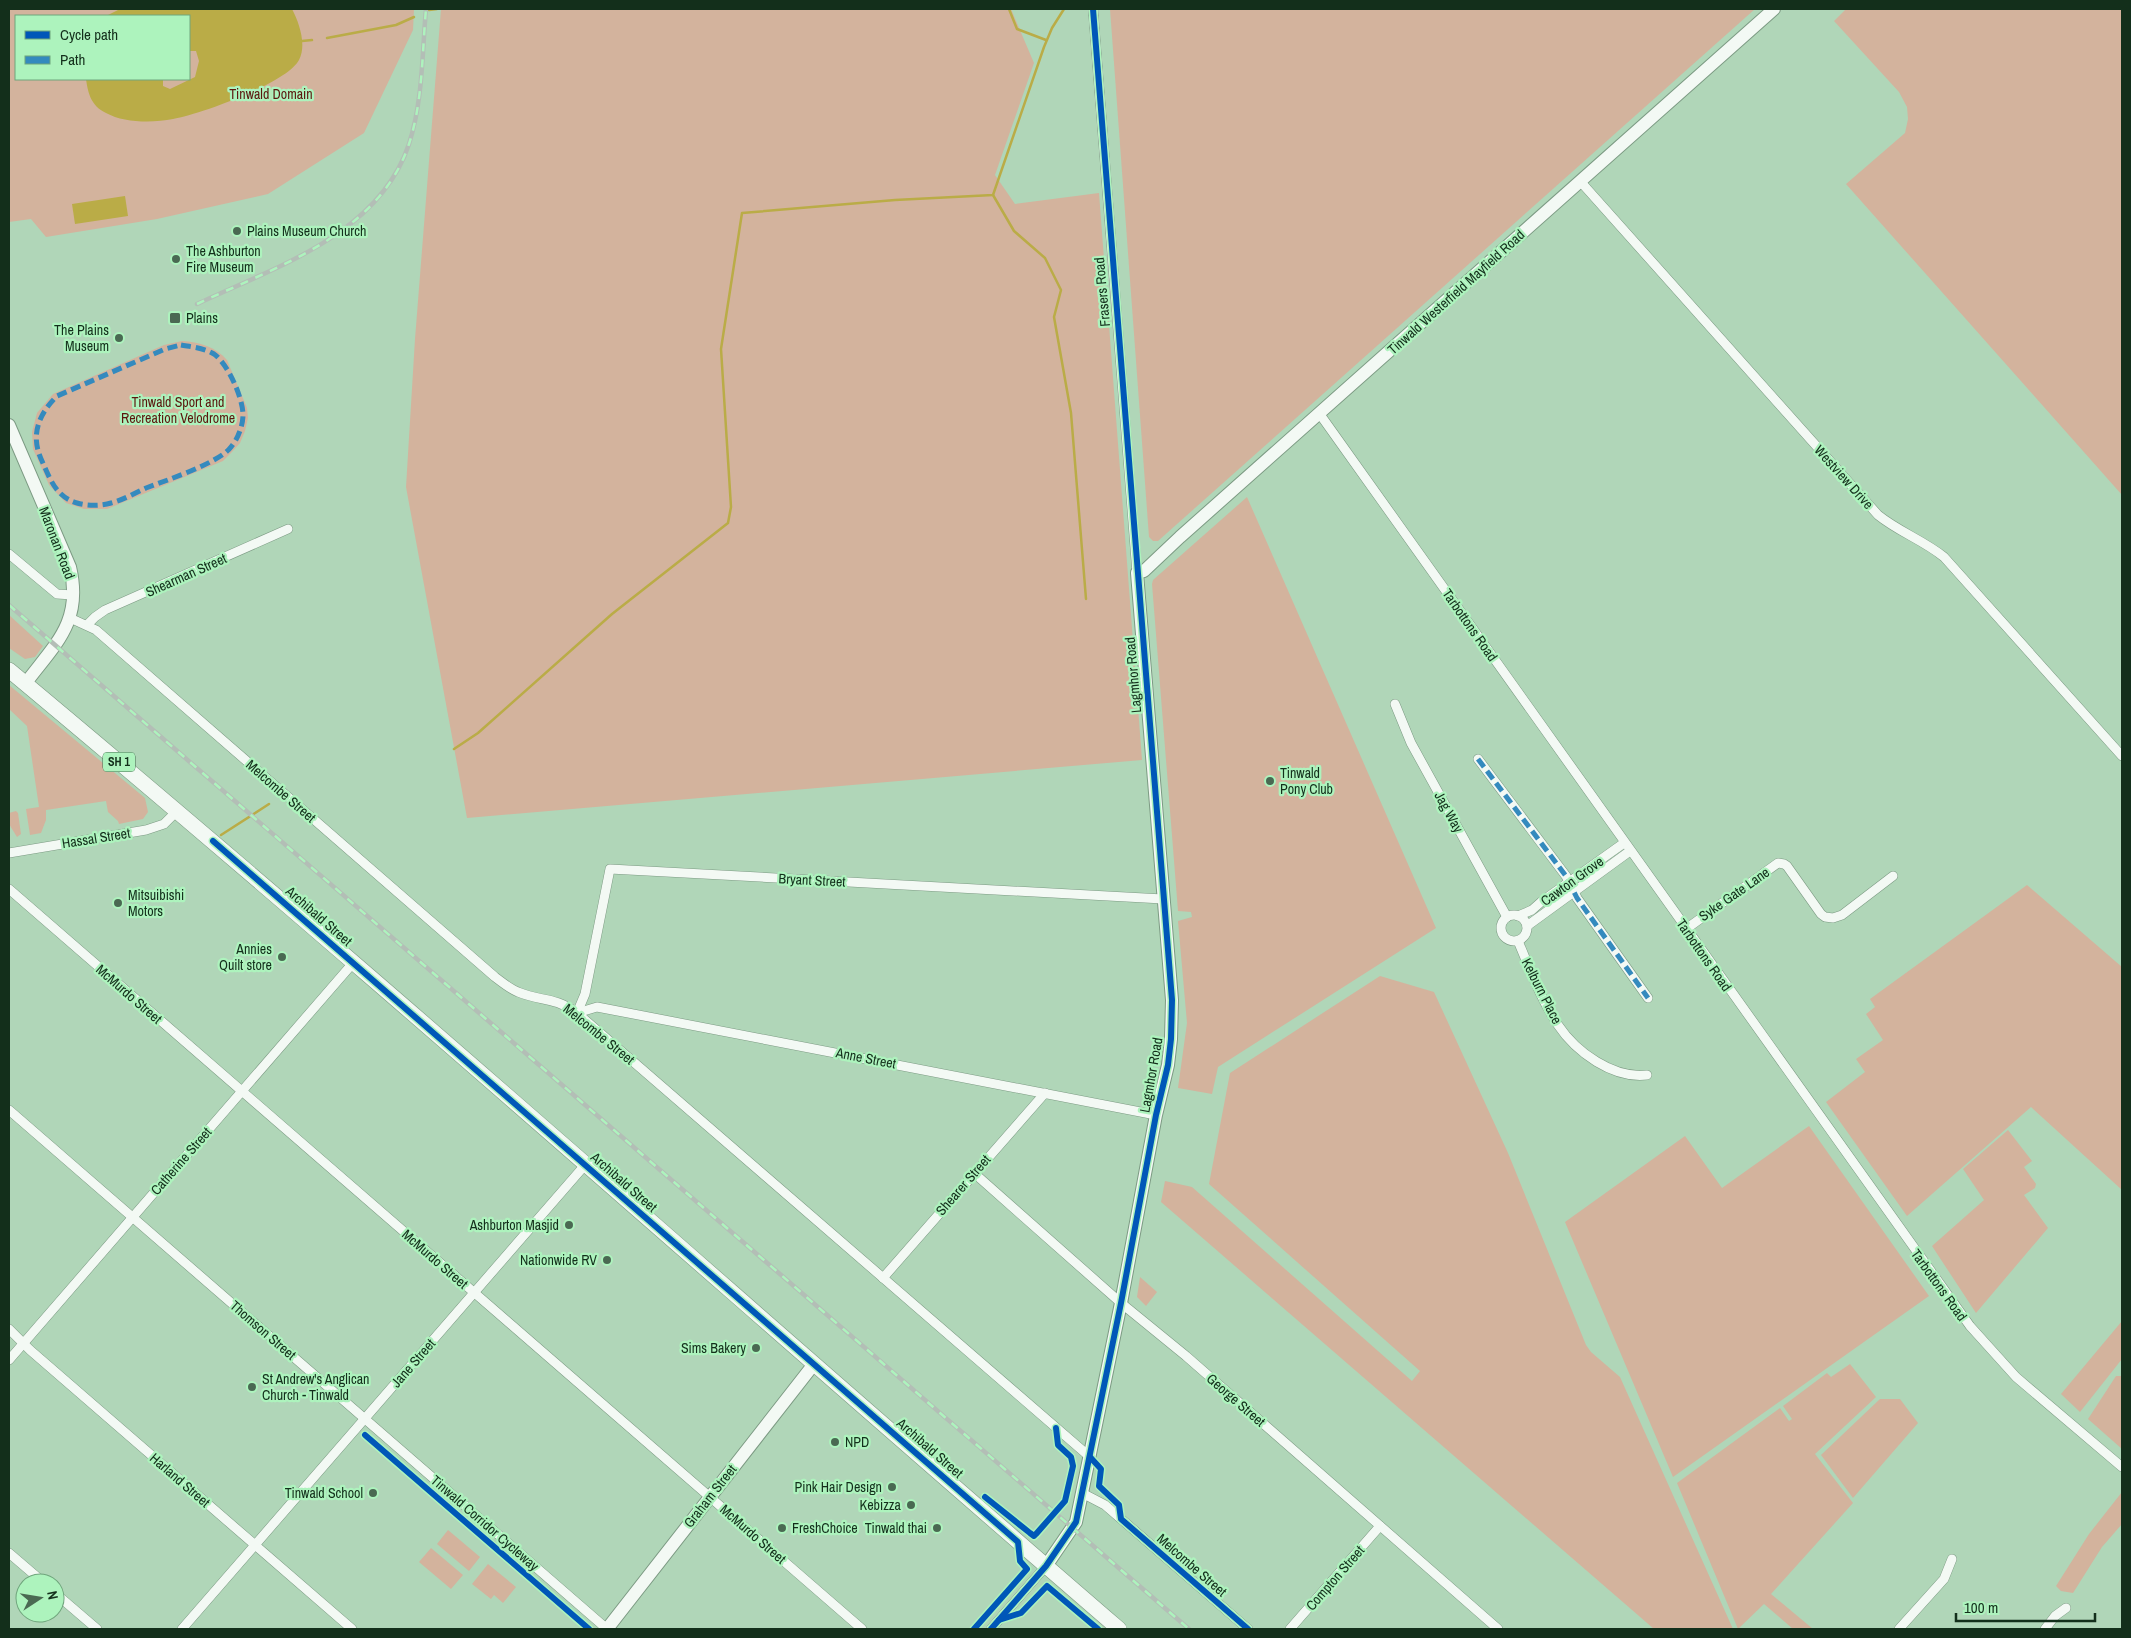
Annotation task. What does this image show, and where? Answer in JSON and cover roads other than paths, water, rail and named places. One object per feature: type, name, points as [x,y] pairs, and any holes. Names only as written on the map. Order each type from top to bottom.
[{"type":"highway","name":"Archibald Street","points":[[9,670],[177,811],[353,963],[1119,1629]]},
{"type":"street","name":"Frasers Road","points":[[1093,9],[1137,572]]},
{"type":"street","name":"Tinwald Westerfield Mayfield Road","points":[[1137,572],[1144,571],[1180,536],[1774,9]]},
{"type":"street","name":"Westview Drive","points":[[1580,181],[1878,515],[1892,526],[1928,544],[1944,557],[2122,756]]},
{"type":"street","name":"Tarbottons Road","points":[[1319,413],[1978,1337],[2016,1376],[2122,1467]]},
{"type":"street","name":"Maronan Road","points":[[9,425],[70,567],[73,595],[70,618],[62,637],[25,684]]},
{"type":"street","name":"Shearman Street","points":[[87,625],[94,616],[105,610],[288,530]]},
{"type":"street","points":[[9,554],[56,594],[73,595]]},
{"type":"street","name":"Lagmhor Road","points":[[1046,1566],[1076,1522],[1121,1303],[1156,1115],[1168,1065],[1172,1020],[1137,572]]},
{"type":"street","name":"Melcombe Street","points":[[70,618],[87,625],[103,636],[495,977],[517,992],[559,1002],[577,1014],[1090,1457]]},
{"type":"street","name":"Jag Way","points":[[1395,704],[1411,743],[1508,917]]},
{"type":"street","points":[[1478,759],[1566,876],[1574,892],[1648,998]]},
{"type":"street","name":"Hassal Street","points":[[9,853],[146,830],[164,824],[177,811]]},
{"type":"street","name":"Cawton Grove","points":[[1518,916],[1532,910],[1624,843]]},
{"type":"street","name":"Cawton Grove","points":[[1527,926],[1630,851]]},
{"type":"street","name":"Syke Gate Lane","points":[[1686,929],[1778,863],[1787,866],[1821,914],[1828,918],[1842,915],[1893,876]]},
{"type":"street","name":"Bryant Street","points":[[577,1014],[585,994],[610,869],[1163,899]]},
{"type":"street","name":"McMurdo Street","points":[[9,888],[862,1629]]},
{"type":"street","points":[[1518,916],[1523,918],[1527,926],[1526,935],[1518,941],[1506,939],[1502,934],[1503,922],[1508,917],[1518,916]]},
{"type":"street","name":"Kelburn Place","points":[[1518,941],[1546,1003],[1570,1040],[1604,1066],[1621,1074],[1634,1077],[1647,1075]]},
{"type":"street","name":"Catherine Street","points":[[9,1360],[353,963]]},
{"type":"street","name":"Anne Street","points":[[577,1014],[597,1007],[1156,1115]]},
{"type":"street","name":"Shearer Street","points":[[882,1278],[1045,1093]]},
{"type":"street","name":"Thomson Street","points":[[9,1110],[607,1629]]},
{"type":"street","name":"Jane Street","points":[[182,1629],[585,1165]]},
{"type":"street","name":"George Street","points":[[974,1173],[1121,1303],[1186,1356],[1498,1629]]},
{"type":"street","name":"Harland Street","points":[[9,1329],[352,1629]]},
{"type":"street","name":"Graham Street","points":[[607,1629],[814,1364]]},
{"type":"street","name":"Melcombe Street","points":[[1082,1493],[1105,1506],[1248,1629]]},
{"type":"street","name":"Compton Street","points":[[1290,1629],[1380,1526]]},
{"type":"street","points":[[9,1553],[32,1573]]},
{"type":"street","points":[[1899,1629],[1944,1579],[1952,1559]]},
{"type":"street","points":[[991,1629],[1046,1566]]},
{"type":"street","points":[[65,1602],[97,1629]]},
{"type":"street","points":[[2045,1629],[2055,1616],[2066,1608]]},
{"type":"waterway","points":[[429,10],[437,9]]},
{"type":"waterway","points":[[1009,9],[1017,29],[1046,40]]},
{"type":"waterway","points":[[454,749],[478,733],[612,614],[728,523],[731,507],[721,349],[742,213],[895,200],[993,195],[1044,47],[1052,28],[1064,9]]},
{"type":"waterway","points":[[327,38],[396,25],[414,17]]},
{"type":"waterway","points":[[302,41],[312,40]]},
{"type":"waterway","points":[[993,195],[1014,231],[1045,258],[1061,290],[1054,317],[1071,413],[1086,599]]},
{"type":"waterway","points":[[221,835],[269,804]]},
{"type":"railway","points":[[197,304],[259,276],[321,244],[349,225],[374,202],[394,175],[409,144],[414,128],[421,77],[426,9]]},
{"type":"railway","points":[[9,605],[1189,1629]]},
{"type":"place","name":"Plains Museum Church","points":[[237,231]]},
{"type":"place","name":"The Ashburton Fire Museum","points":[[176,259]]},
{"type":"place","name":"Plains","points":[[175,318]]},
{"type":"place","name":"The Plains Museum","points":[[119,338]]},
{"type":"place","name":"Tinwald Pony Club","points":[[1270,781]]},
{"type":"place","name":"Mitsuibishi Motors","points":[[118,903]]},
{"type":"place","name":"Annies Quilt store","points":[[282,957]]},
{"type":"place","name":"Ashburton Masjid","points":[[569,1225]]},
{"type":"place","name":"Nationwide RV","points":[[607,1260]]},
{"type":"place","name":"Sims Bakery","points":[[756,1348]]},
{"type":"place","name":"St Andrew's Anglican Church - Tinwald","points":[[252,1387]]},
{"type":"place","name":"NPD","points":[[835,1442]]},
{"type":"place","name":"Pink Hair Design","points":[[892,1487]]},
{"type":"place","name":"Tinwald School","points":[[373,1493]]},
{"type":"place","name":"Kebizza","points":[[911,1505]]},
{"type":"place","name":"FreshChoice","points":[[782,1528]]},
{"type":"place","name":"Tinwald thai","points":[[937,1528]]},
{"type":"park label","name":"Tinwald Domain","points":[[271,94]]},
{"type":"park label","name":"Tinwald Sport and Recreation Velodrome","points":[[178,410]]}]
